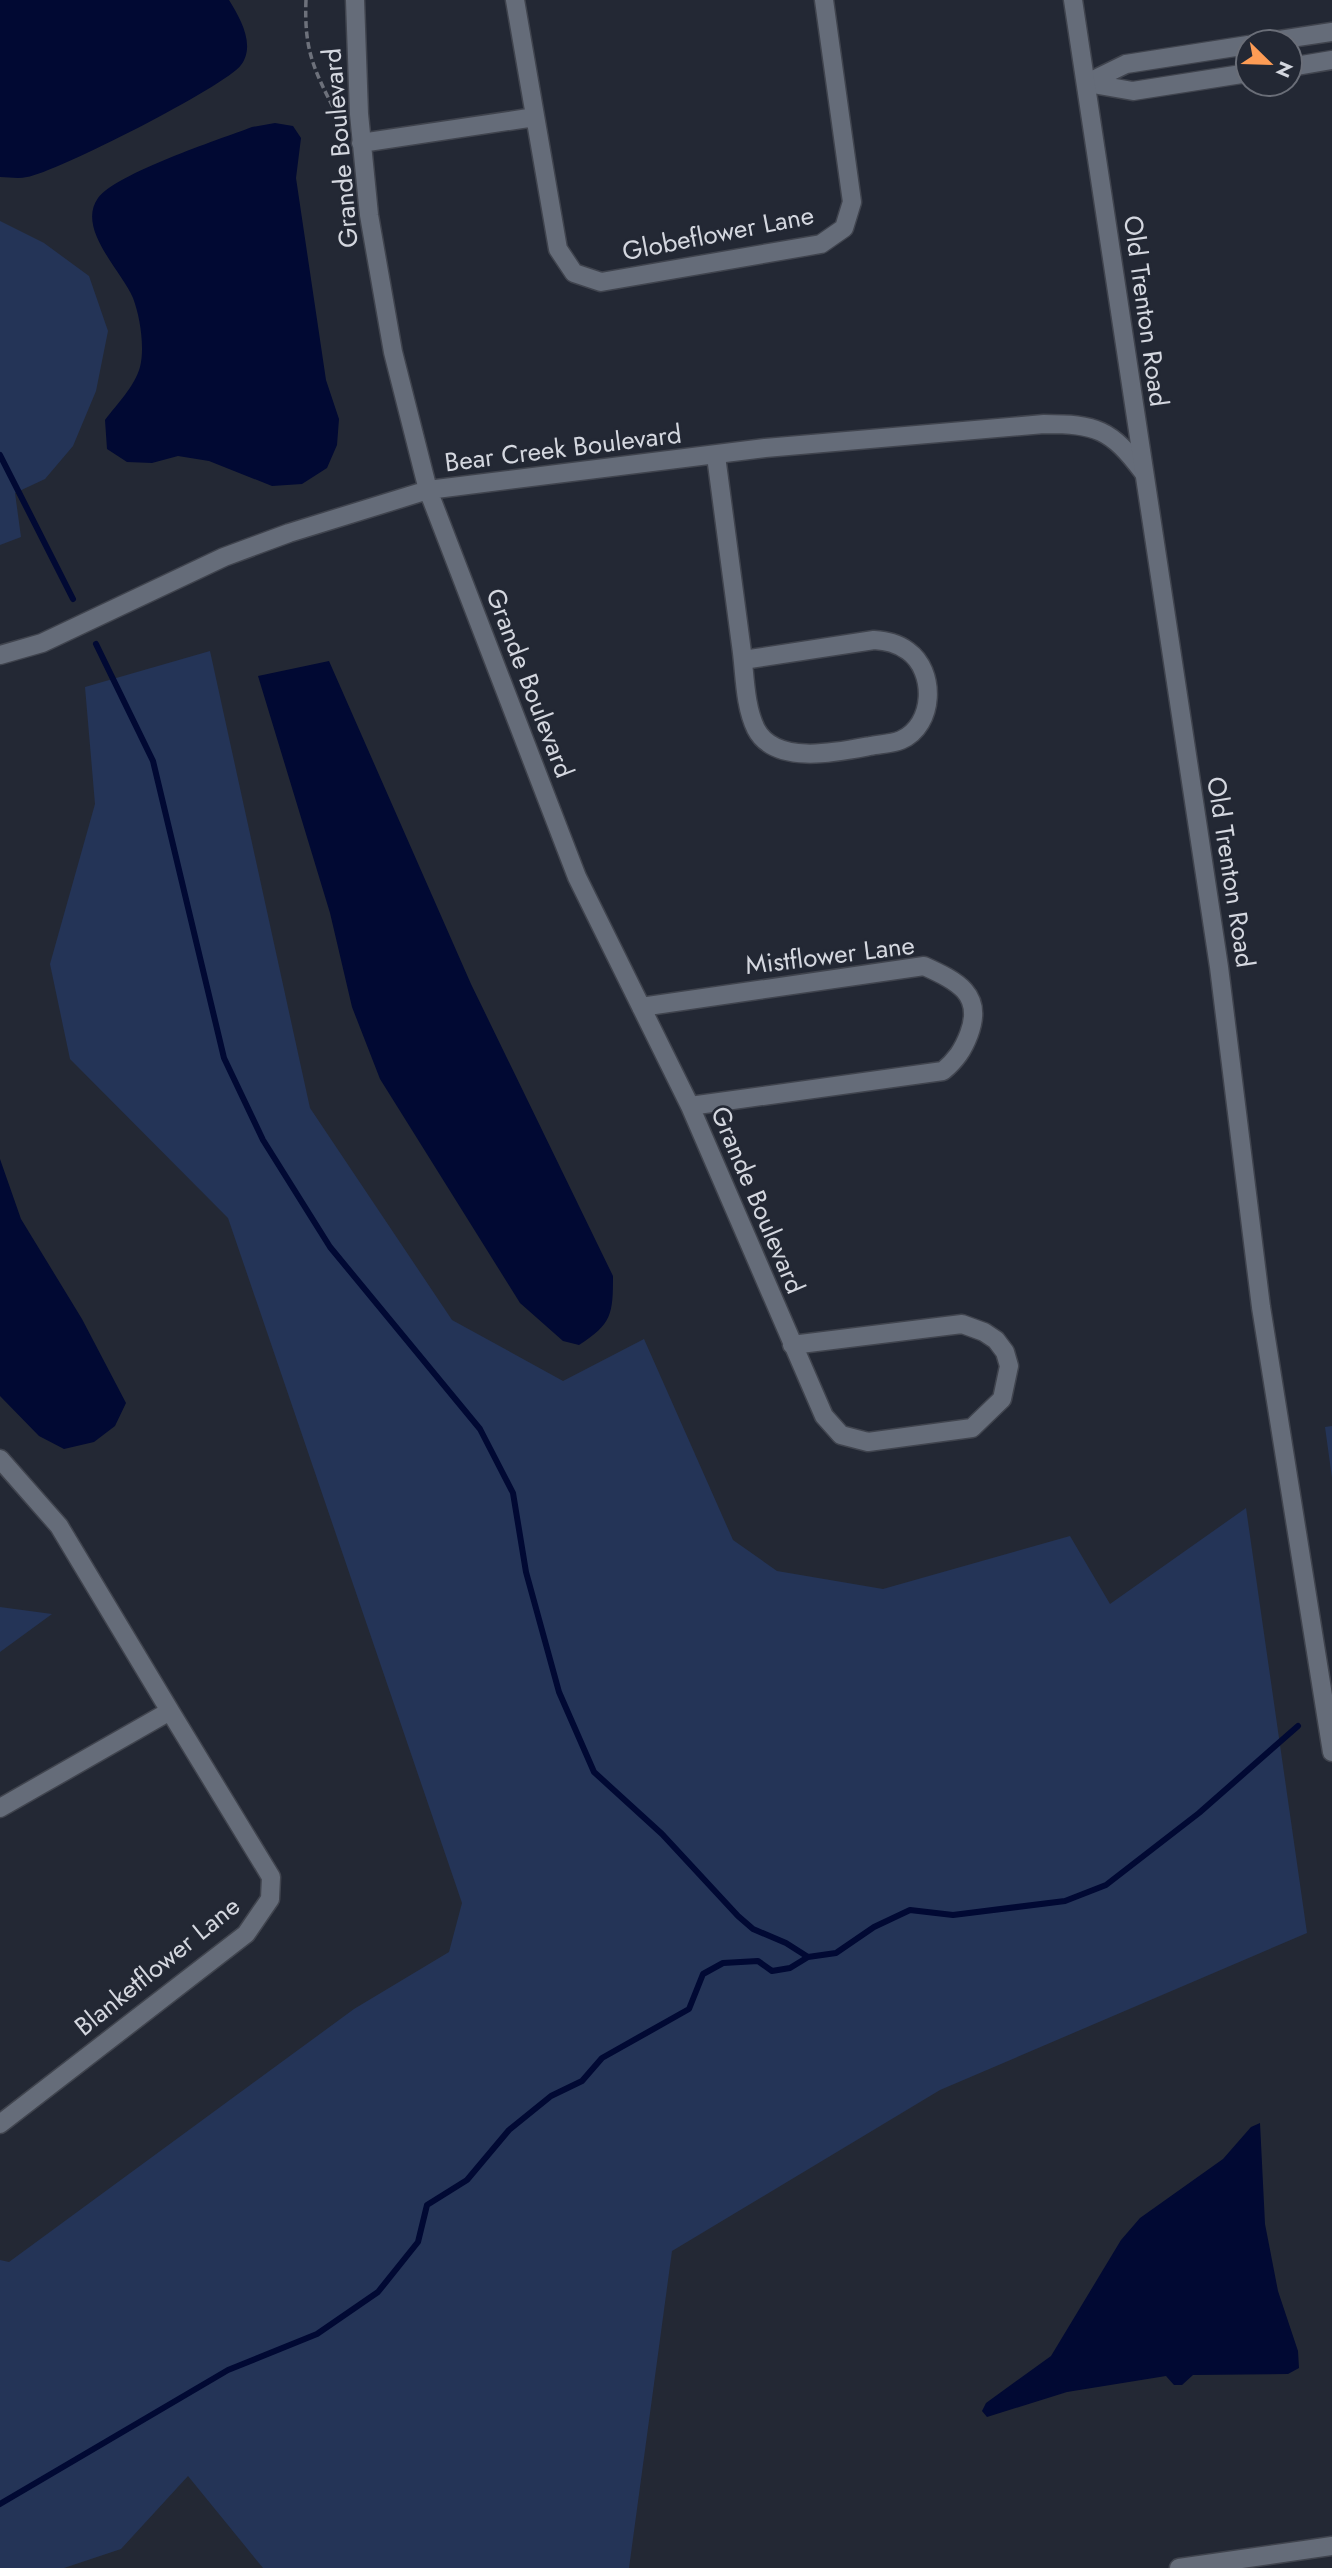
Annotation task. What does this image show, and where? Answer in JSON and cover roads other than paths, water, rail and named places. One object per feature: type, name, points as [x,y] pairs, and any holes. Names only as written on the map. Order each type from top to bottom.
[{"type":"street","name":"Grande Boulevard","points":[[355,0],[361,143],[380,290],[428,490],[577,877],[690,1106],[792,1345],[824,1416],[841,1435],[857,1441],[972,1427],[1002,1399],[1006,1387],[1009,1366],[1005,1352],[996,1340],[984,1332],[962,1324],[792,1345]]},
{"type":"street","name":"Globeflower Lane","points":[[515,0],[558,249],[574,273],[601,282],[821,244],[844,228],[852,202],[824,0]]},
{"type":"street","name":"Old Trenton Road","points":[[1073,0],[1219,967],[1261,1307],[1332,1752]]},
{"type":"street","points":[[1304,36],[1325,33],[1327,61],[1304,65]]},
{"type":"street","points":[[1087,83],[1126,64],[1234,47]]},
{"type":"street","points":[[1087,83],[1133,91],[1234,75]]},
{"type":"street","points":[[361,143],[535,117]]},
{"type":"street","name":"Bear Creek Boulevard","points":[[0,655],[42,643],[224,557],[289,533],[428,490],[765,448],[1044,424],[1083,424],[1111,436],[1143,472]]},
{"type":"street","points":[[716,456],[743,660],[751,715],[757,731],[771,742],[789,750],[819,755],[902,740],[926,714],[928,695],[922,666],[910,652],[893,642],[873,639],[743,660]]},
{"type":"street","name":"Mistflower Lane","points":[[641,1007],[924,966],[945,976],[972,999],[975,1012],[966,1041],[957,1059],[943,1071],[690,1106]]},
{"type":"street","name":"Blanketflower Lane","points":[[0,1459],[59,1527],[271,1877],[270,1899],[246,1934],[0,2124]]},
{"type":"street","points":[[0,1808],[170,1711]]},
{"type":"street","points":[[1179,2568],[1211,2566],[1332,2546]]},
{"type":"waterway","points":[[0,455],[73,599]]},
{"type":"waterway","points":[[96,644],[153,761],[224,1058],[263,1140],[330,1247],[480,1429],[513,1493],[526,1572],[559,1692],[594,1772],[662,1834],[753,1929],[786,1943],[808,1957]]},
{"type":"waterway","points":[[0,2504],[228,2370],[317,2334],[378,2292],[418,2242],[427,2205],[467,2180],[509,2130],[551,2096],[582,2081],[602,2058],[689,2009],[703,1974],[723,1963],[758,1961],[772,1971],[790,1968],[808,1957],[836,1953],[874,1927],[910,1910],[953,1915],[1065,1901],[1106,1885],[1199,1813],[1298,1726]]}]
